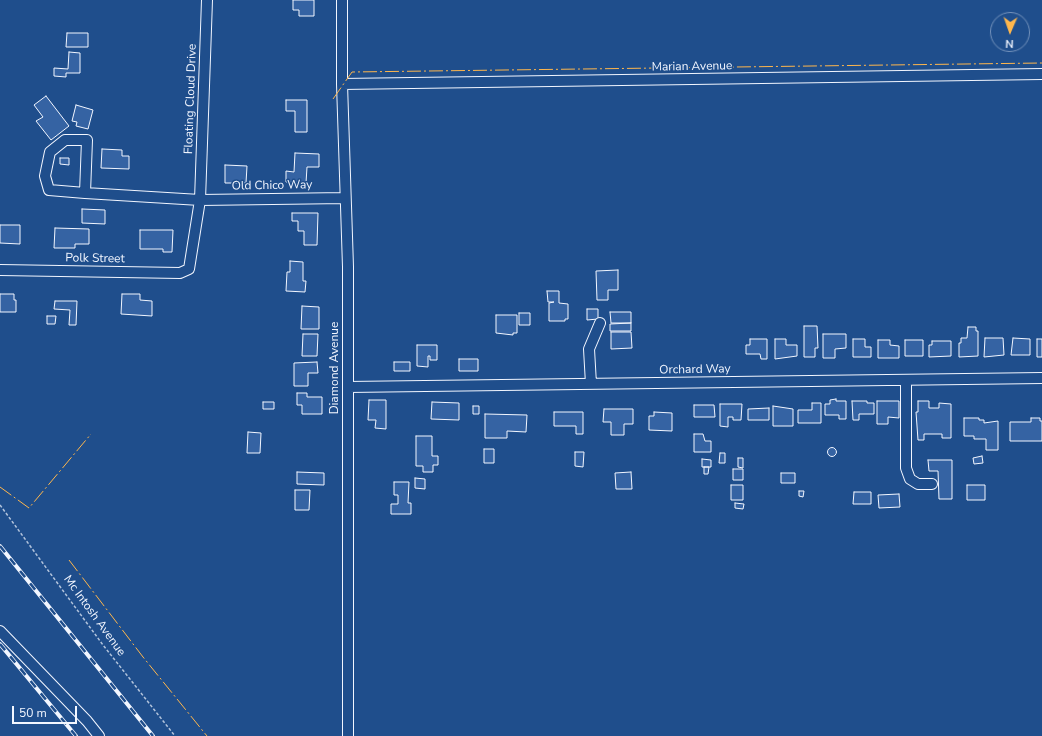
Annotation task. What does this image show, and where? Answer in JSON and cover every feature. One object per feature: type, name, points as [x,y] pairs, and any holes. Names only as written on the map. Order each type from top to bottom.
[{"type":"street","name":"Floating Cloud Drive","points":[[189,269],[200,200],[207,0]]},
{"type":"street","name":"Diamond Avenue","points":[[342,0],[342,84],[348,387],[348,736]]},
{"type":"street","name":"Marian Avenue","points":[[342,84],[1042,74]]},
{"type":"street","name":"Old Chico Way","points":[[85,193],[87,140],[64,140],[50,152],[46,176],[49,190],[85,193],[200,200],[345,198]]},
{"type":"street","name":"Polk Street","points":[[0,270],[180,273],[189,269]]},
{"type":"street","points":[[592,384],[589,350],[600,323]]},
{"type":"street","name":"Orchard Way","points":[[348,387],[1042,378]]},
{"type":"street","points":[[906,380],[906,468],[910,478],[918,484],[932,484]]},
{"type":"street","points":[[0,631],[87,721],[99,736]]},
{"type":"path","name":"Mc Intosh Avenue","points":[[0,504],[103,645],[175,736]]},
{"type":"building","points":[[293,0],[314,0],[314,16],[299,16],[299,10],[293,10]]},
{"type":"building","points":[[67,33],[88,33],[88,47],[66,47]]},
{"type":"building","points":[[69,52],[80,53],[80,73],[66,73],[66,77],[54,76],[54,68],[68,69]]},
{"type":"building","points":[[46,96],[69,126],[51,140],[36,121],[43,117],[34,105]]},
{"type":"building","points":[[286,100],[307,100],[307,132],[295,132],[295,111],[286,111]]},
{"type":"building","points":[[76,105],[93,110],[88,129],[76,126],[77,122],[72,121]]},
{"type":"building","points":[[102,149],[122,150],[122,156],[129,156],[129,169],[101,168]]},
{"type":"building","points":[[295,153],[319,154],[319,167],[307,167],[306,183],[286,182],[286,171],[294,172]]},
{"type":"building","points":[[60,158],[69,158],[69,165],[60,164]]},
{"type":"building","points":[[225,165],[247,166],[246,183],[225,183]]},
{"type":"building","points":[[82,209],[105,210],[105,224],[82,223]]},
{"type":"building","points":[[292,213],[318,213],[317,245],[304,245],[304,231],[298,231],[298,221],[292,221]]},
{"type":"building","points":[[0,225],[20,225],[20,244],[0,243]]},
{"type":"building","points":[[55,228],[89,229],[89,244],[75,244],[75,248],[54,248]]},
{"type":"building","points":[[140,230],[173,230],[172,252],[163,252],[163,249],[140,249]]},
{"type":"building","points":[[290,261],[303,262],[303,281],[306,281],[305,292],[286,291],[287,272],[290,272]]},
{"type":"building","points":[[618,270],[618,290],[608,290],[608,300],[597,300],[596,271]]},
{"type":"building","points":[[547,291],[559,291],[559,303],[568,304],[568,319],[565,319],[565,321],[549,321],[549,303],[554,302],[548,302]]},
{"type":"building","points":[[0,294],[14,294],[14,300],[16,300],[16,312],[0,312]]},
{"type":"building","points":[[122,294],[140,294],[140,300],[152,301],[152,316],[121,314]]},
{"type":"building","points":[[55,301],[77,301],[76,325],[69,325],[70,310],[54,309]]},
{"type":"building","points":[[302,306],[319,307],[319,329],[301,329]]},
{"type":"building","points":[[587,309],[598,309],[598,319],[587,320]]},
{"type":"building","points":[[610,312],[631,312],[631,323],[611,323]]},
{"type":"building","points":[[519,313],[530,313],[530,325],[519,325]]},
{"type":"building","points":[[496,315],[517,315],[517,333],[513,333],[513,335],[496,333]]},
{"type":"building","points":[[47,316],[56,316],[55,324],[47,324]]},
{"type":"building","points":[[631,323],[631,331],[610,331],[610,324]]},
{"type":"building","points":[[804,326],[817,326],[818,348],[815,348],[815,357],[804,357]]},
{"type":"building","points":[[968,327],[976,327],[976,331],[978,331],[978,356],[959,357],[959,343],[961,343],[961,338],[967,338]]},
{"type":"building","points":[[611,332],[631,332],[632,348],[611,349]]},
{"type":"building","points":[[303,334],[318,334],[317,356],[302,356]]},
{"type":"building","points":[[823,334],[846,334],[846,348],[835,349],[835,358],[823,358]]},
{"type":"building","points":[[985,338],[1003,338],[1004,355],[984,357]]},
{"type":"building","points":[[1013,338],[1030,339],[1030,355],[1011,355]]},
{"type":"building","points":[[750,339],[767,339],[767,359],[761,359],[760,354],[746,354],[746,345],[750,345]]},
{"type":"building","points":[[775,339],[786,339],[786,345],[797,345],[797,356],[775,359]]},
{"type":"building","points":[[853,339],[865,339],[865,347],[871,347],[871,357],[853,357]]},
{"type":"building","points":[[1037,339],[1042,339],[1042,357],[1037,357]]},
{"type":"building","points":[[878,340],[890,340],[890,345],[899,346],[899,358],[878,358]]},
{"type":"building","points":[[905,340],[923,340],[923,356],[905,356]]},
{"type":"building","points":[[932,341],[951,341],[951,356],[929,357],[929,345],[932,345]]},
{"type":"building","points":[[417,345],[437,345],[437,360],[430,360],[430,356],[428,356],[428,367],[417,366]]},
{"type":"building","points":[[459,359],[478,359],[478,371],[459,371]]},
{"type":"building","points":[[317,362],[318,373],[308,373],[308,386],[294,386],[294,363]]},
{"type":"building","points":[[394,362],[410,362],[410,371],[394,371]]},
{"type":"building","points":[[297,393],[307,393],[307,397],[322,397],[322,414],[302,414],[302,405],[297,405]]},
{"type":"building","points":[[836,399],[836,401],[846,401],[846,419],[839,419],[839,415],[825,415],[825,404],[830,404],[830,400]]},
{"type":"building","points":[[369,400],[386,400],[386,429],[375,428],[376,420],[368,420]]},
{"type":"building","points":[[852,401],[867,401],[867,403],[874,403],[874,414],[859,414],[859,420],[853,420]]},
{"type":"building","points":[[877,401],[899,401],[899,418],[888,417],[888,424],[877,424]]},
{"type":"building","points":[[918,401],[929,401],[929,408],[939,408],[939,403],[951,404],[951,438],[942,438],[942,434],[924,434],[924,440],[918,440],[916,412],[918,412]]},
{"type":"building","points":[[263,402],[274,402],[274,409],[263,409]]},
{"type":"building","points":[[432,402],[459,403],[459,420],[431,419]]},
{"type":"building","points":[[812,403],[821,403],[821,423],[798,423],[798,410],[812,410]]},
{"type":"building","points":[[720,404],[742,404],[741,420],[733,420],[733,417],[728,417],[728,427],[720,426]]},
{"type":"building","points":[[694,405],[714,405],[715,417],[694,417]]},
{"type":"building","points":[[473,406],[479,406],[479,414],[473,414]]},
{"type":"building","points":[[773,406],[793,409],[793,426],[773,426]]},
{"type":"building","points":[[769,408],[769,420],[748,420],[748,409]]},
{"type":"building","points":[[604,409],[633,409],[633,424],[624,424],[624,435],[611,435],[611,422],[603,422]]},
{"type":"building","points":[[554,412],[583,412],[583,434],[576,434],[576,426],[554,426]]},
{"type":"building","points":[[654,412],[672,413],[672,431],[649,430],[649,416],[654,416]]},
{"type":"building","points":[[485,414],[527,415],[526,432],[507,431],[507,438],[485,438]]},
{"type":"building","points":[[964,418],[979,418],[979,420],[984,420],[984,423],[998,421],[998,450],[986,450],[986,439],[974,439],[974,436],[964,436]]},
{"type":"building","points":[[1031,418],[1040,418],[1040,421],[1042,421],[1042,441],[1010,441],[1010,422],[1031,422]]},
{"type":"building","points":[[248,432],[261,433],[260,453],[247,453]]},
{"type":"building","points":[[694,434],[703,434],[705,441],[711,441],[711,452],[694,452]]},
{"type":"building","points":[[416,436],[432,436],[432,456],[438,456],[438,465],[433,465],[433,472],[423,472],[423,466],[416,466]]},
{"type":"building","points":[[832,447],[837,452],[832,457],[827,452]]},
{"type":"building","points":[[484,449],[494,449],[494,463],[484,463]]},
{"type":"building","points":[[575,452],[584,452],[583,467],[575,466]]},
{"type":"building","points":[[720,453],[725,453],[725,463],[719,463]]},
{"type":"building","points":[[982,456],[983,463],[974,464],[973,458]]},
{"type":"building","points":[[738,458],[743,458],[743,468],[738,467]]},
{"type":"building","points":[[702,459],[711,460],[711,467],[702,467]]},
{"type":"building","points":[[928,460],[952,460],[952,499],[939,499],[938,471],[929,471]]},
{"type":"building","points":[[704,467],[709,467],[708,474],[704,474]]},
{"type":"building","points":[[733,469],[743,469],[743,480],[733,480]]},
{"type":"building","points":[[297,472],[324,473],[324,485],[297,484]]},
{"type":"building","points":[[631,472],[632,489],[616,489],[615,473]]},
{"type":"building","points":[[781,473],[795,473],[795,483],[781,483]]},
{"type":"building","points":[[415,478],[425,479],[425,489],[415,488]]},
{"type":"building","points":[[394,482],[409,482],[408,503],[411,503],[411,514],[391,514],[391,504],[398,504],[398,495],[394,495]]},
{"type":"building","points":[[731,485],[743,485],[743,500],[731,500]]},
{"type":"building","points":[[967,485],[985,485],[985,500],[967,500]]},
{"type":"building","points":[[295,490],[310,490],[309,510],[295,510]]},
{"type":"building","points":[[799,491],[804,491],[803,497],[799,496]]},
{"type":"building","points":[[854,492],[871,492],[871,504],[853,504]]},
{"type":"building","points":[[899,494],[900,507],[879,508],[878,495]]},
{"type":"building","points":[[735,503],[744,504],[743,509],[735,508]]},
{"type":"railway","points":[[0,546],[153,736]]},
{"type":"railway","points":[[0,644],[76,736]]},
{"type":"power","points":[[333,99],[352,72],[1042,63]]},
{"type":"power","points":[[0,487],[29,508],[91,434]]},
{"type":"power","points":[[69,560],[143,657],[207,736]]}]
